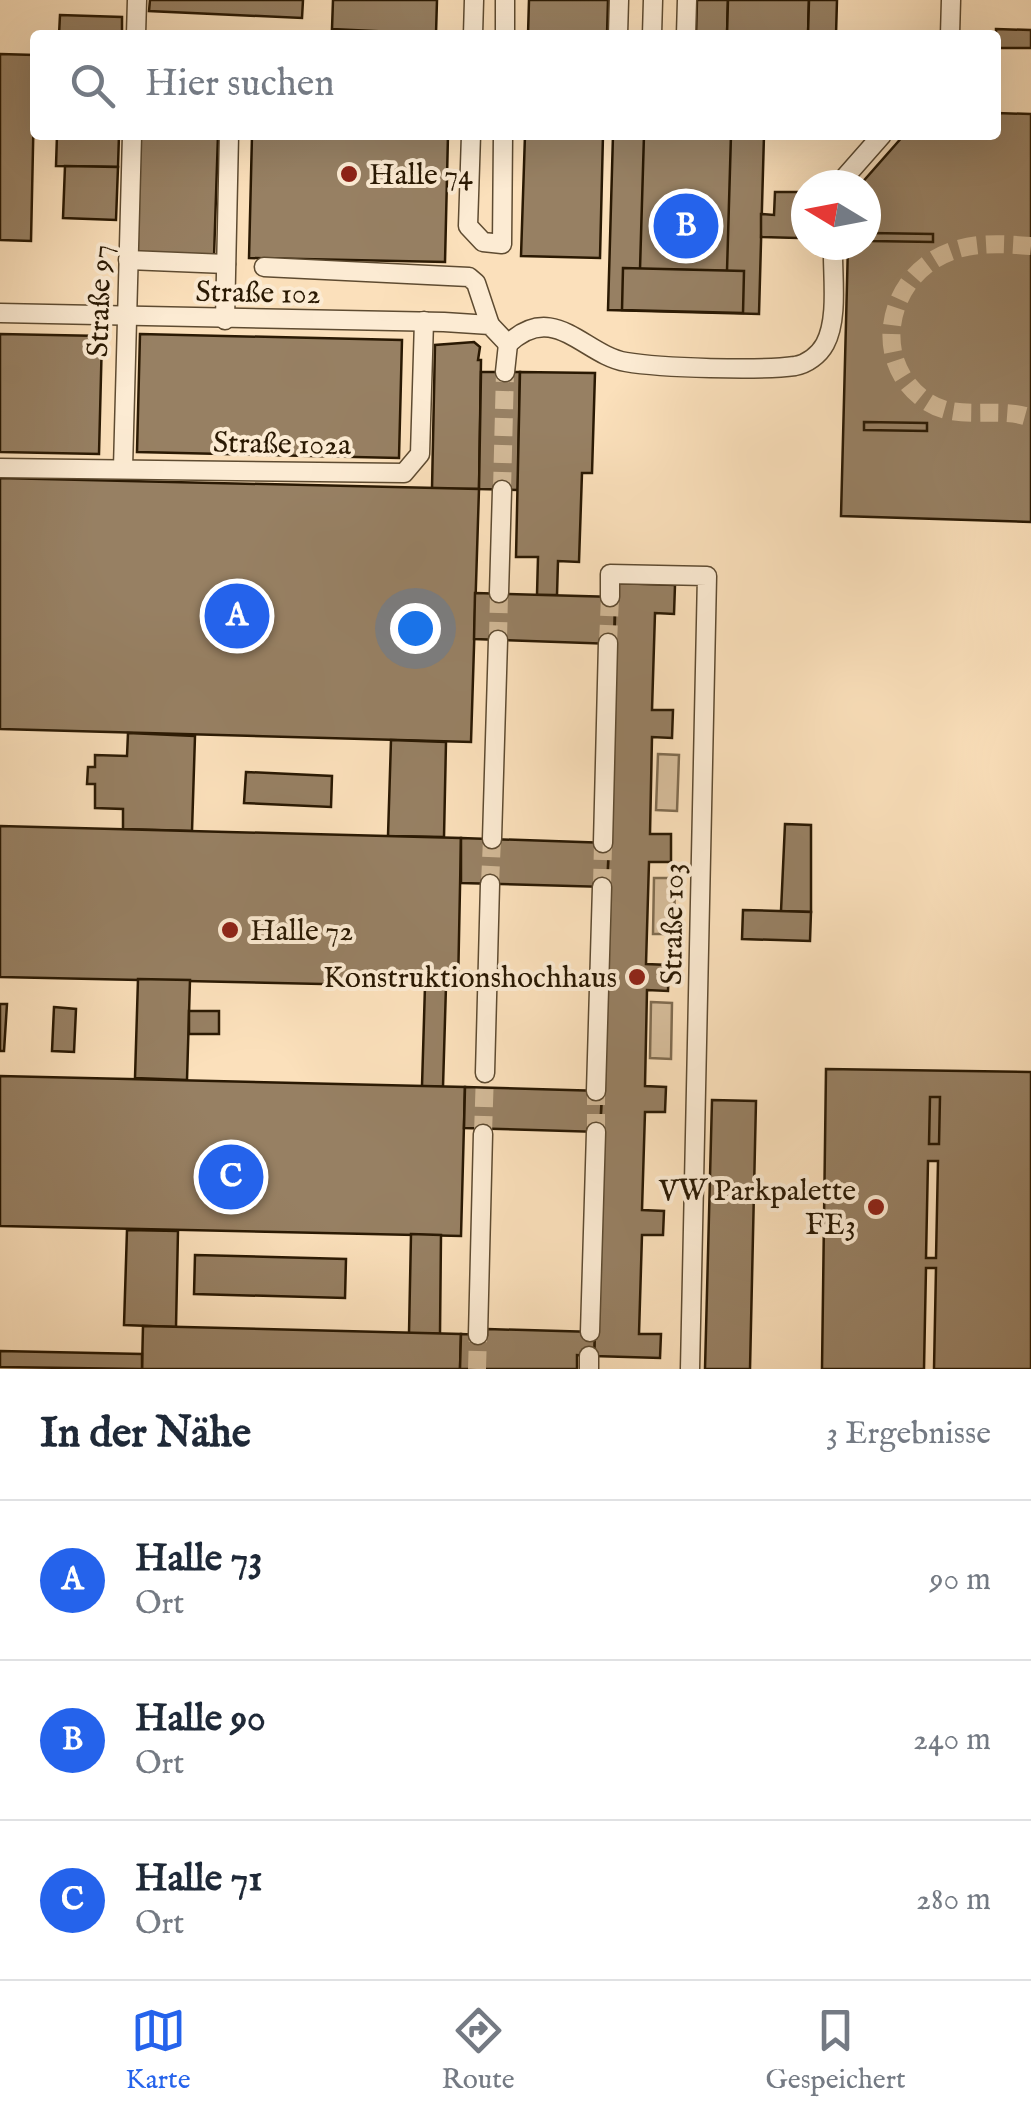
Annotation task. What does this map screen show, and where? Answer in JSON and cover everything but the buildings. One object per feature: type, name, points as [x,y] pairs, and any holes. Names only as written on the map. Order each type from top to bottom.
[{"type":"street","points":[[136,30],[137,0]]},
{"type":"street","points":[[474,0],[474,30]]},
{"type":"street","points":[[504,30],[505,0]]},
{"type":"street","points":[[618,30],[619,0]]},
{"type":"street","points":[[652,30],[653,0]]},
{"type":"street","points":[[686,30],[687,0]]},
{"type":"street","points":[[950,30],[952,0]]},
{"type":"street","name":"Straße 97","points":[[124,468],[132,140]]},
{"type":"street","points":[[225,320],[229,140]]},
{"type":"street","points":[[470,140],[468,226],[483,242],[502,244],[503,140]]},
{"type":"street","points":[[851,170],[878,140]]},
{"type":"street","points":[[128,260],[226,264]]},
{"type":"street","points":[[505,372],[508,344],[520,332],[555,329],[569,331],[616,360],[798,366],[825,346],[831,326],[833,260]]},
{"type":"street","name":"Straße 102","points":[[0,313],[490,325],[476,283],[462,277],[264,268]]},
{"type":"street","name":"Straße 102a","points":[[4,467],[404,473],[420,454],[424,322]]},
{"type":"street","points":[[490,325],[508,344]]},
{"type":"street","points":[[500,586],[502,490]]},
{"type":"street","name":"Straße 103","points":[[610,584],[706,576],[690,1369]]},
{"type":"street","points":[[492,839],[498,640]]},
{"type":"street","points":[[603,842],[608,643]]},
{"type":"street","points":[[485,1073],[490,884]]},
{"type":"street","points":[[596,1091],[602,887]]},
{"type":"street","points":[[590,1332],[596,1132]]},
{"type":"street","points":[[478,1335],[483,1134]]},
{"type":"shaded area","points":[[658,754],[679,755],[677,811],[656,810]]},
{"type":"shaded area","points":[[654,878],[675,878],[674,934],[653,934]]},
{"type":"shaded area","points":[[651,1002],[672,1003],[671,1059],[650,1058]]},
{"type":"tunnel","points":[[1031,246],[974,246],[932,261],[901,296],[893,318],[892,341],[896,363],[908,384],[938,408],[1031,418]]},
{"type":"tunnel","points":[[502,490],[505,372]]},
{"type":"tunnel","points":[[498,640],[499,593]]},
{"type":"tunnel","points":[[608,643],[610,597]]},
{"type":"tunnel","points":[[490,884],[492,839]]},
{"type":"tunnel","points":[[602,887],[603,843]]},
{"type":"tunnel","points":[[483,1134],[485,1073]]},
{"type":"tunnel","points":[[596,1091],[596,1132]]},
{"type":"tunnel","points":[[477,1369],[478,1335]]},
{"type":"place","name":"Halle 74","points":[[349,174]]},
{"type":"place","name":"Halle 90","points":[[686,226]]},
{"type":"place","name":"Halle 73","points":[[237,616]]},
{"type":"place","name":"Halle 72","points":[[230,930]]},
{"type":"place","name":"Konstruktionshochhaus","points":[[637,977]]},
{"type":"place","name":"Halle 71","points":[[231,1177]]},
{"type":"place","name":"VW Parkpalette FE3","points":[[876,1207]]}]
